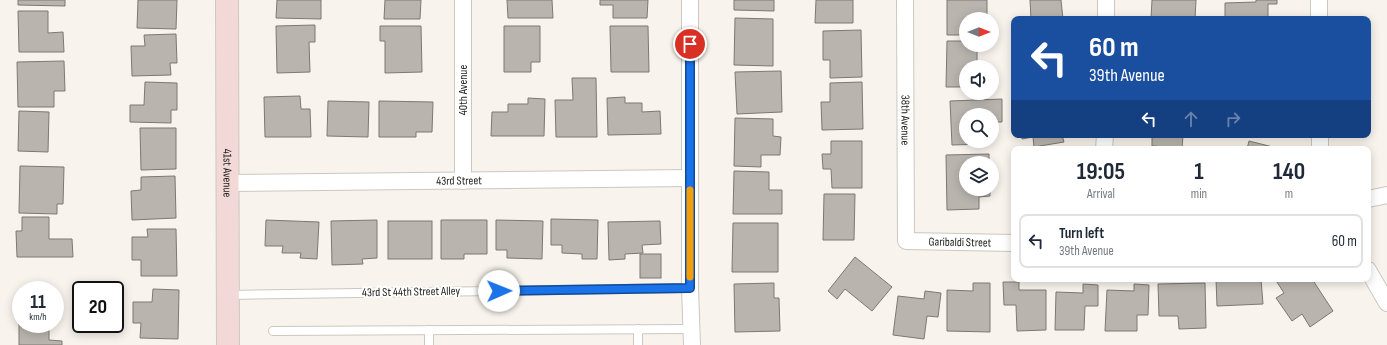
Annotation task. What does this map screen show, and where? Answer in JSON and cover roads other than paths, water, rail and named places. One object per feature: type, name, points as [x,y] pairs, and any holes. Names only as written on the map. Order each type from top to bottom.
[{"type":"street","name":"41st Avenue","points":[[227,0],[228,345]]},
{"type":"street","name":"40th Avenue","points":[[463,0],[463,181]]},
{"type":"street","points":[[690,0],[690,288],[692,337]]},
{"type":"street","name":"38th Avenue","points":[[905,0],[906,241]]},
{"type":"street","points":[[1106,0],[1106,16]]},
{"type":"street","points":[[1319,0],[1319,16]]},
{"type":"street","name":"43rd Street","points":[[228,183],[690,178]]},
{"type":"street","points":[[1371,198],[1387,195]]},
{"type":"street","name":"Garibaldi Street","points":[[906,241],[1011,243]]},
{"type":"street","points":[[1371,275],[1387,303]]},
{"type":"lane","name":"43rd St 44th Street Alley","points":[[228,295],[690,288]]},
{"type":"lane","points":[[274,331],[638,329],[692,337]]},
{"type":"lane","points":[[638,329],[638,345]]},
{"type":"lane","points":[[429,330],[429,345]]}]
